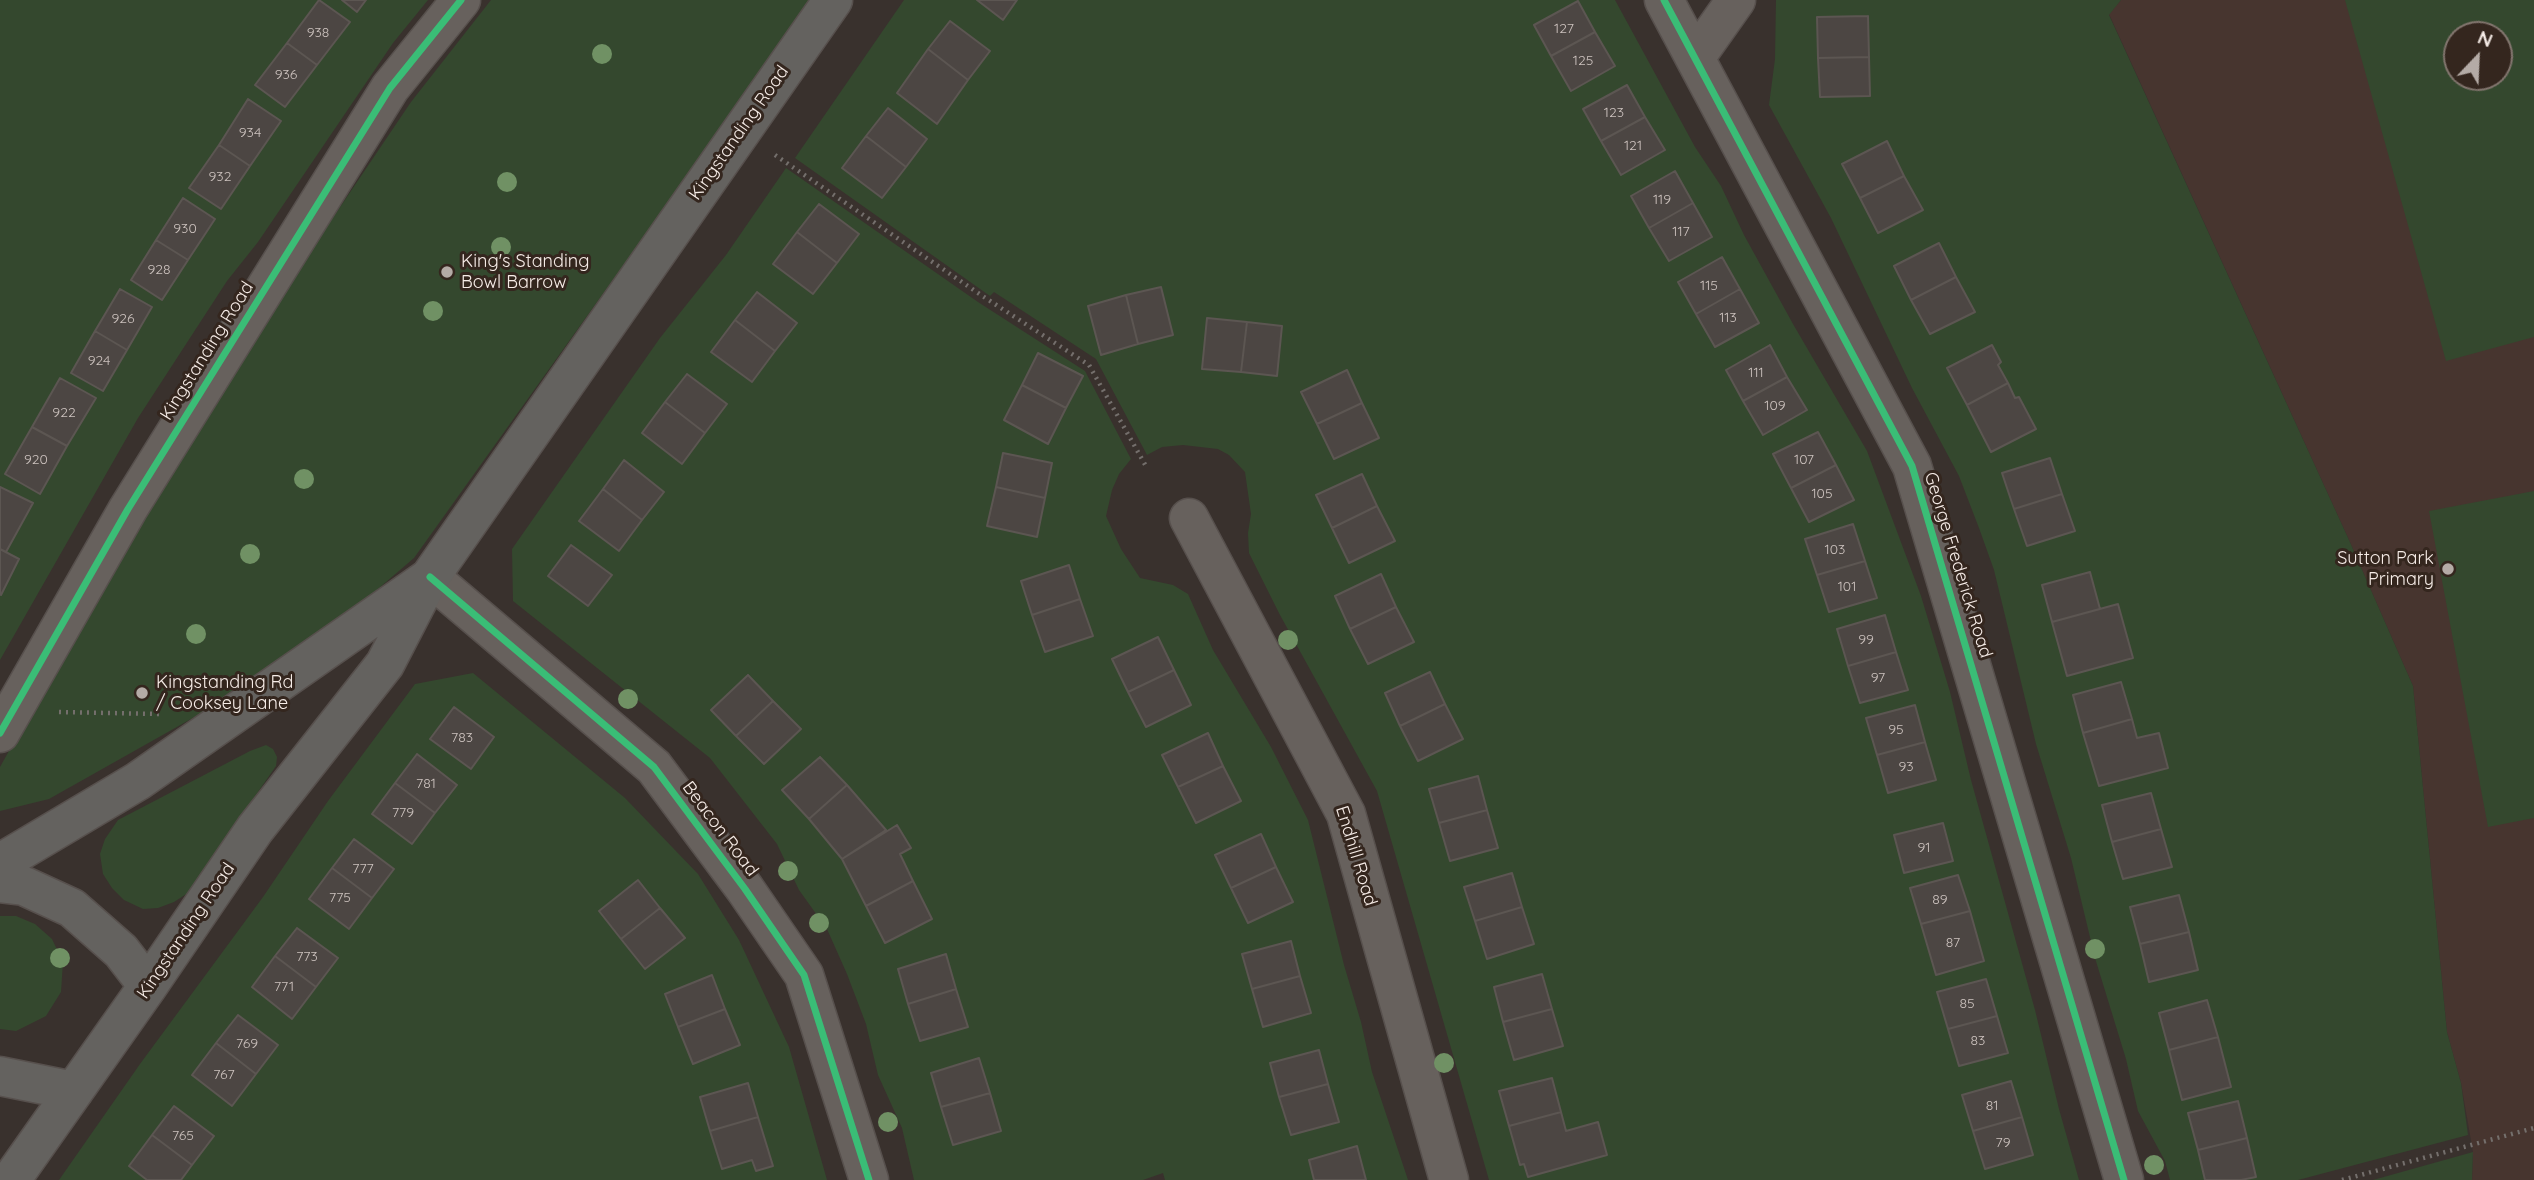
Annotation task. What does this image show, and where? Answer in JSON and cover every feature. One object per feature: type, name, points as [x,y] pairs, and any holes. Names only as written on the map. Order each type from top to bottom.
[{"type":"main road","name":"Kingstanding Road","points":[[11,1180],[255,829],[385,664],[430,577],[833,0]]},
{"type":"main road","name":"Kingstanding Road","points":[[0,863],[138,780],[430,577]]},
{"type":"main road","points":[[0,883],[24,886],[72,908],[121,951],[148,986]]},
{"type":"main road","points":[[0,1076],[74,1091]]},
{"type":"street","name":"Kingstanding Road","points":[[6,722],[128,509],[390,88],[461,0]]},
{"type":"street","name":"George Frederick Road","points":[[1664,0],[1912,466],[2124,1180]]},
{"type":"street","points":[[1695,58],[1736,0]]},
{"type":"street","name":"Endhill Road","points":[[1189,518],[1346,814],[1449,1180]]},
{"type":"street","name":"Beacon Road","points":[[430,577],[654,767],[745,889],[804,975],[869,1180]]},
{"type":"path","points":[[740,131],[1089,365],[1147,468]]},
{"type":"path","points":[[6,722],[163,715]]},
{"type":"path","points":[[2342,1180],[2534,1128]]},
{"type":"shaded area","name":"Sutton Park Primary","points":[[2121,0],[2534,0],[2534,1180],[2472,1180],[2473,1152],[2461,1083],[2447,1032],[2413,686],[2109,14]]},
{"type":"green space","points":[[0,0],[428,0],[393,43],[258,242],[227,281],[138,418],[0,660]]},
{"type":"green space","points":[[491,0],[813,0],[414,558],[294,661],[49,799],[0,811],[0,767],[143,511],[280,296],[411,102]]},
{"type":"green space","points":[[904,0],[1615,0],[1695,147],[1721,186],[1744,235],[1793,324],[1867,451],[1921,596],[1950,692],[1971,780],[2079,1180],[1489,1180],[1377,791],[1249,553],[1251,514],[1245,472],[1229,455],[1218,449],[1183,445],[1162,447],[1147,455],[1096,359],[994,292],[990,296],[795,158]]},
{"type":"green space","points":[[1776,0],[2121,0],[2109,15],[2413,686],[2447,1032],[2461,1083],[2468,1135],[2298,1180],[2170,1180],[2165,1161],[2138,1111],[2126,1059],[2095,958],[2071,858],[2036,744],[1994,570],[1979,528],[1959,476],[1912,388],[1831,218],[1769,105],[1775,59]]},
{"type":"green space","points":[[2345,0],[2534,0],[2534,337],[2446,361]]},
{"type":"green space","points":[[786,168],[978,302],[1085,371],[1131,459],[1119,474],[1106,516],[1121,549],[1140,578],[1173,585],[1188,594],[1213,650],[1271,747],[1308,820],[1372,1072],[1408,1180],[1165,1180],[1163,1173],[1143,1180],[914,1180],[902,1128],[878,1075],[866,1024],[847,974],[827,929],[799,890],[777,844],[710,758],[513,601],[512,549],[660,338],[726,255]]},
{"type":"green space","points":[[2534,491],[2534,818],[2488,827],[2429,511]]},
{"type":"green space","points":[[473,673],[625,798],[698,874],[739,940],[789,1047],[827,1180],[59,1180],[140,1064],[263,897],[328,801],[415,684]]},
{"type":"green space","points":[[266,745],[273,749],[277,757],[276,766],[188,893],[158,908],[143,909],[124,900],[103,874],[100,854],[105,839],[118,820]]},
{"type":"green space","points":[[0,916],[16,916],[35,924],[52,939],[63,962],[61,992],[46,1016],[16,1031],[0,1029]]},
{"type":"green space","points":[[2473,1152],[2472,1180],[2373,1180]]},
{"type":"building","points":[[319,0],[350,22],[317,65],[287,43]]},
{"type":"building","points":[[342,0],[366,0],[357,12]]},
{"type":"building","points":[[977,0],[1017,0],[1003,20]]},
{"type":"building","points":[[1578,1],[1595,32],[1551,56],[1534,25]]},
{"type":"building","points":[[1868,16],[1869,57],[1818,58],[1817,17]]},
{"type":"building","points":[[950,21],[990,51],[968,80],[928,49]]},
{"type":"building","points":[[1595,32],[1615,66],[1571,91],[1551,56]]},
{"type":"building","points":[[287,43],[317,65],[285,107],[255,85]]},
{"type":"building","points":[[928,49],[968,80],[937,124],[897,93]]},
{"type":"building","points":[[1869,57],[1870,96],[1820,97],[1818,58]]},
{"type":"building","points":[[1627,85],[1645,117],[1601,141],[1583,109]]},
{"type":"building","points":[[248,99],[281,121],[250,166],[219,145]]},
{"type":"building","points":[[888,108],[927,139],[906,167],[866,136]]},
{"type":"building","points":[[1645,117],[1665,150],[1621,175],[1601,141]]},
{"type":"building","points":[[866,136],[906,167],[882,198],[842,168]]},
{"type":"building","points":[[1887,141],[1904,176],[1860,198],[1842,164]]},
{"type":"building","points":[[219,145],[250,166],[221,209],[189,188]]},
{"type":"building","points":[[1675,171],[1693,203],[1649,228],[1631,196]]},
{"type":"building","points":[[1904,176],[1923,210],[1878,233],[1860,198]]},
{"type":"building","points":[[183,198],[215,219],[188,260],[156,240]]},
{"type":"building","points":[[1693,203],[1712,237],[1669,261],[1649,228]]},
{"type":"building","points":[[819,204],[859,234],[837,263],[797,232]]},
{"type":"building","points":[[797,232],[837,263],[813,294],[773,264]]},
{"type":"building","points":[[156,240],[188,260],[162,300],[131,280]]},
{"type":"building","points":[[1939,243],[1956,277],[1911,300],[1894,266]]},
{"type":"building","points":[[1722,257],[1740,289],[1696,314],[1678,282]]},
{"type":"building","points":[[1956,277],[1975,312],[1930,334],[1911,300]]},
{"type":"building","points":[[1161,287],[1173,335],[1138,344],[1126,295]]},
{"type":"building","points":[[120,289],[152,307],[127,350],[95,331]]},
{"type":"building","points":[[1740,289],[1759,323],[1715,347],[1696,314]]},
{"type":"building","points":[[757,292],[797,323],[775,351],[735,320]]},
{"type":"building","points":[[1126,295],[1138,344],[1101,355],[1088,306]]},
{"type":"building","points":[[1207,318],[1247,322],[1241,372],[1202,369]]},
{"type":"building","points":[[735,320],[775,351],[752,382],[711,352]]},
{"type":"building","points":[[1247,322],[1282,326],[1277,376],[1241,372]]},
{"type":"building","points":[[95,331],[127,350],[103,391],[71,373]]},
{"type":"building","points":[[1770,345],[1787,377],[1743,401],[1726,370]]},
{"type":"building","points":[[1992,345],[2001,362],[1998,365],[2008,383],[1967,405],[1947,368]]},
{"type":"building","points":[[1038,353],[1083,376],[1066,408],[1022,385]]},
{"type":"building","points":[[1347,370],[1362,403],[1317,424],[1301,392]]},
{"type":"building","points":[[687,374],[727,404],[705,433],[665,402]]},
{"type":"building","points":[[1787,377],[1807,410],[1763,435],[1743,401]]},
{"type":"building","points":[[60,378],[96,398],[67,446],[32,427]]},
{"type":"building","points":[[2008,383],[2015,398],[2019,397],[2036,429],[1991,452],[1967,405]]},
{"type":"building","points":[[1022,385],[1066,408],[1048,444],[1004,420]]},
{"type":"building","points":[[665,402],[705,433],[682,464],[642,433]]},
{"type":"building","points":[[1362,403],[1379,438],[1334,459],[1317,424]]},
{"type":"building","points":[[32,427],[67,446],[40,494],[5,474]]},
{"type":"building","points":[[1818,432],[1836,465],[1791,488],[1773,454]]},
{"type":"building","points":[[1003,453],[1052,463],[1045,498],[996,487]]},
{"type":"building","points":[[2050,458],[2062,494],[2014,509],[2002,473]]},
{"type":"building","points":[[624,460],[664,492],[642,520],[603,489]]},
{"type":"building","points":[[1836,465],[1854,500],[1809,522],[1791,488]]},
{"type":"building","points":[[1362,474],[1377,506],[1332,528],[1316,495]]},
{"type":"building","points":[[0,487],[33,503],[6,552],[0,549]]},
{"type":"building","points":[[996,487],[1045,498],[1037,537],[987,526]]},
{"type":"building","points":[[603,489],[642,520],[619,551],[579,521]]},
{"type":"building","points":[[2062,494],[2075,531],[2027,546],[2014,509]]},
{"type":"building","points":[[1377,506],[1395,541],[1349,563],[1332,528]]},
{"type":"building","points":[[1853,524],[1865,561],[1817,575],[1805,539]]},
{"type":"building","points":[[571,545],[612,575],[588,606],[548,576]]},
{"type":"building","points":[[0,549],[19,559],[1,595],[0,594]]},
{"type":"building","points":[[1865,561],[1877,598],[1829,612],[1817,575]]},
{"type":"building","points":[[1069,565],[1080,599],[1032,615],[1021,581]]},
{"type":"building","points":[[2090,572],[2100,609],[2052,622],[2042,585]]},
{"type":"building","points":[[1381,574],[1396,607],[1350,629],[1335,596]]},
{"type":"building","points":[[1080,599],[1093,636],[1045,652],[1032,615]]},
{"type":"building","points":[[2118,604],[2133,658],[2067,676],[2052,622]]},
{"type":"building","points":[[1396,607],[1414,642],[1368,664],[1350,629]]},
{"type":"building","points":[[1885,615],[1896,652],[1848,666],[1837,629]]},
{"type":"building","points":[[1158,637],[1174,670],[1128,692],[1112,659]]},
{"type":"building","points":[[1896,652],[1908,690],[1860,703],[1848,666]]},
{"type":"building","points":[[1174,670],[1191,705],[1146,727],[1128,692]]},
{"type":"building","points":[[1430,672],[1445,704],[1400,726],[1385,693]]},
{"type":"building","points":[[748,675],[773,701],[736,736],[711,710]]},
{"type":"building","points":[[2121,682],[2132,719],[2083,733],[2073,695]]},
{"type":"building","points":[[773,701],[801,729],[764,764],[736,736]]},
{"type":"building","points":[[1445,704],[1463,739],[1418,761],[1400,726]]},
{"type":"building","points":[[1915,705],[1925,742],[1877,755],[1866,718]]},
{"type":"building","points":[[454,707],[494,737],[471,769],[430,739]]},
{"type":"building","points":[[2132,719],[2137,738],[2159,733],[2168,768],[2099,786],[2083,733]]},
{"type":"building","points":[[1208,733],[1223,766],[1178,787],[1162,755]]},
{"type":"building","points":[[1925,742],[1936,780],[1888,793],[1877,755]]},
{"type":"building","points":[[417,754],[457,785],[435,813],[395,783]]},
{"type":"building","points":[[820,757],[847,785],[809,819],[782,790]]},
{"type":"building","points":[[1223,766],[1241,801],[1196,823],[1178,787]]},
{"type":"building","points":[[1478,776],[1487,810],[1439,823],[1429,789]]},
{"type":"building","points":[[395,783],[435,813],[412,844],[372,814]]},
{"type":"building","points":[[847,785],[886,830],[842,859],[809,819]]},
{"type":"building","points":[[2151,793],[2161,829],[2112,842],[2102,805]]},
{"type":"building","points":[[1487,810],[1498,848],[1450,861],[1439,823]]},
{"type":"building","points":[[1943,823],[1953,861],[1904,873],[1894,835]]},
{"type":"building","points":[[897,825],[911,848],[900,854],[913,881],[866,906],[842,859]]},
{"type":"building","points":[[2161,829],[2172,867],[2123,879],[2112,842]]},
{"type":"building","points":[[1261,834],[1276,867],[1231,888],[1215,855]]},
{"type":"building","points":[[354,839],[394,869],[372,898],[332,868]]},
{"type":"building","points":[[1276,867],[1293,902],[1248,923],[1231,888]]},
{"type":"building","points":[[332,868],[372,898],[349,929],[309,899]]},
{"type":"building","points":[[1512,873],[1522,907],[1475,921],[1464,887]]},
{"type":"building","points":[[1958,875],[1970,911],[1921,924],[1910,888]]},
{"type":"building","points":[[638,880],[660,908],[621,939],[599,911]]},
{"type":"building","points":[[913,881],[932,919],[885,943],[866,906]]},
{"type":"building","points":[[2179,895],[2189,932],[2140,944],[2130,907]]},
{"type":"building","points":[[1522,907],[1534,944],[1487,959],[1475,921]]},
{"type":"building","points":[[660,908],[685,938],[645,969],[621,939]]},
{"type":"building","points":[[1970,911],[1984,961],[1936,975],[1921,924]]},
{"type":"building","points":[[297,928],[338,958],[316,987],[275,956]]},
{"type":"building","points":[[2189,932],[2198,970],[2149,982],[2140,944]]},
{"type":"building","points":[[1291,941],[1300,976],[1252,989],[1242,954]]},
{"type":"building","points":[[946,954],[956,989],[908,1004],[898,969]]},
{"type":"building","points":[[275,956],[316,987],[292,1019],[252,987]]},
{"type":"building","points":[[1542,974],[1552,1009],[1503,1022],[1494,987]]},
{"type":"building","points":[[712,975],[725,1009],[678,1027],[665,994]]},
{"type":"building","points":[[1300,976],[1311,1013],[1263,1027],[1252,989]]},
{"type":"building","points":[[1986,979],[1997,1016],[1948,1029],[1937,992]]},
{"type":"building","points":[[956,989],[968,1027],[920,1041],[908,1004]]},
{"type":"building","points":[[2207,1000],[2218,1037],[2169,1050],[2159,1013]]},
{"type":"building","points":[[725,1009],[740,1045],[693,1064],[678,1027]]},
{"type":"building","points":[[1552,1009],[1563,1046],[1514,1060],[1503,1022]]},
{"type":"building","points":[[238,1015],[278,1045],[256,1074],[216,1043]]},
{"type":"building","points":[[1997,1016],[2008,1053],[1959,1066],[1948,1029]]},
{"type":"building","points":[[2218,1037],[2231,1087],[2182,1100],[2169,1050]]},
{"type":"building","points":[[216,1043],[256,1074],[232,1106],[192,1075]]},
{"type":"building","points":[[1319,1050],[1328,1084],[1279,1097],[1270,1063]]},
{"type":"building","points":[[979,1058],[990,1093],[941,1107],[931,1073]]},
{"type":"building","points":[[1552,1078],[1561,1112],[1509,1126],[1499,1091]]},
{"type":"building","points":[[2011,1081],[2022,1117],[1973,1131],[1962,1095]]},
{"type":"building","points":[[748,1083],[758,1117],[710,1131],[700,1097]]},
{"type":"building","points":[[1328,1084],[1339,1122],[1291,1135],[1279,1097]]},
{"type":"building","points":[[990,1093],[1001,1131],[953,1145],[941,1107]]},
{"type":"building","points":[[2238,1101],[2247,1138],[2198,1150],[2188,1113]]},
{"type":"building","points":[[174,1106],[214,1136],[192,1165],[152,1135]]},
{"type":"building","points":[[1561,1112],[1566,1131],[1598,1122],[1607,1155],[1528,1177],[1524,1164],[1520,1165],[1509,1126]]},
{"type":"building","points":[[758,1117],[773,1166],[756,1171],[752,1160],[722,1169],[710,1131]]},
{"type":"building","points":[[2022,1117],[2033,1155],[1985,1169],[1973,1131]]},
{"type":"building","points":[[152,1135],[192,1165],[181,1180],[147,1180],[129,1166]]},
{"type":"building","points":[[2247,1138],[2256,1177],[2241,1180],[2205,1180],[2198,1150]]},
{"type":"building","points":[[1357,1146],[1366,1180],[1314,1180],[1309,1160]]},
{"type":"cycle path","points":[[0,733],[128,509],[390,88],[461,0]]},
{"type":"cycle path","points":[[1664,0],[1912,466],[2124,1180]]},
{"type":"cycle path","points":[[430,577],[654,767],[745,889],[804,975],[869,1180]]},
{"type":"place","name":"King's Standing Bowl Barrow","points":[[447,272]]},
{"type":"place","name":"Sutton Park Primary","points":[[2448,569]]},
{"type":"place","name":"Kingstanding Rd / Cooksey Lane","points":[[142,693]]}]
